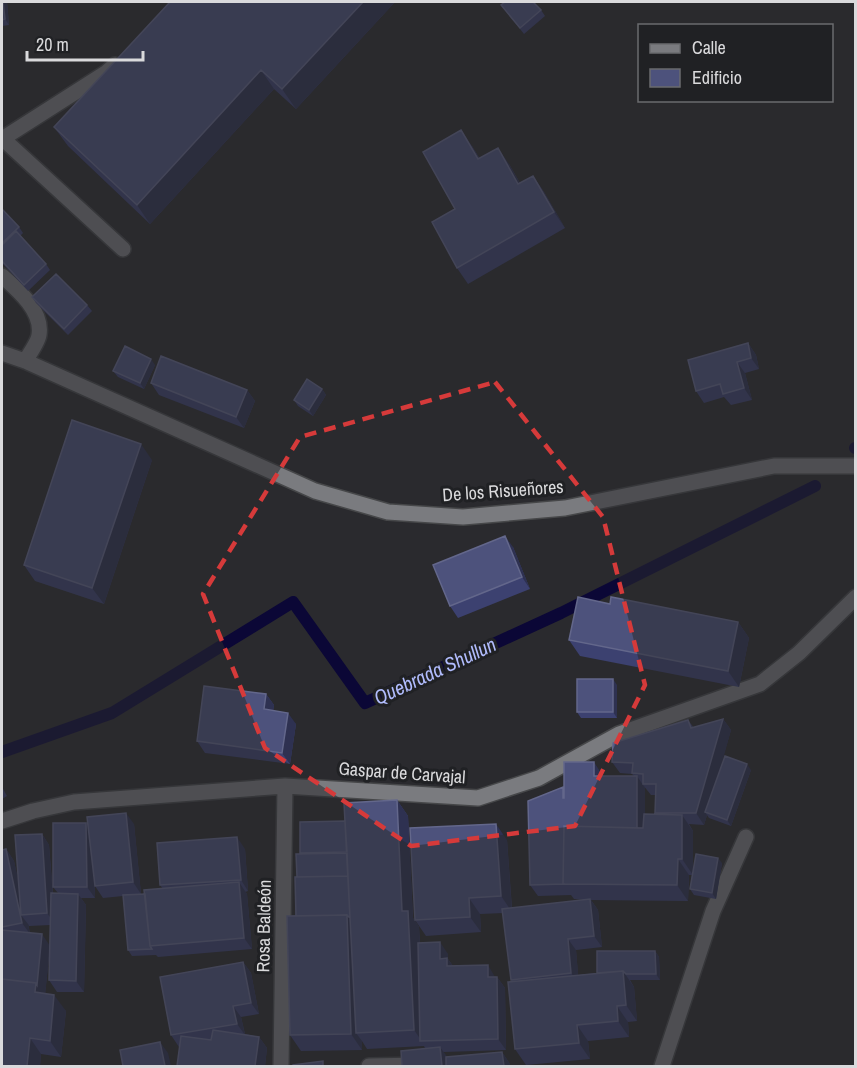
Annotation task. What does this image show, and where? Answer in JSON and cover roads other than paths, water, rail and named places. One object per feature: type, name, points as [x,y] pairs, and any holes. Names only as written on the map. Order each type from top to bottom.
[{"type":"street","points":[[123,249],[2,139],[107,72],[125,57]]},
{"type":"street","points":[[2,276],[37,314],[39,336],[25,361]]},
{"type":"street","name":"De los Risueñores","points":[[2,353],[25,361],[315,491],[388,512],[463,517],[565,508],[774,466],[855,466]]},
{"type":"street","name":"Gaspar de Carvajal","points":[[2,822],[33,811],[74,802],[285,786],[478,798],[539,778],[619,734],[760,684],[799,653],[855,597]]},
{"type":"street","name":"Rosa Baldeón","points":[[281,1066],[285,786]]},
{"type":"street","points":[[662,1066],[713,911],[746,837]]},
{"type":"street","points":[[369,1066],[435,1064]]},
{"type":"waterway","name":"Quebrada Shullun","points":[[2,752],[112,713],[293,602],[365,703],[561,613],[815,486]]}]
